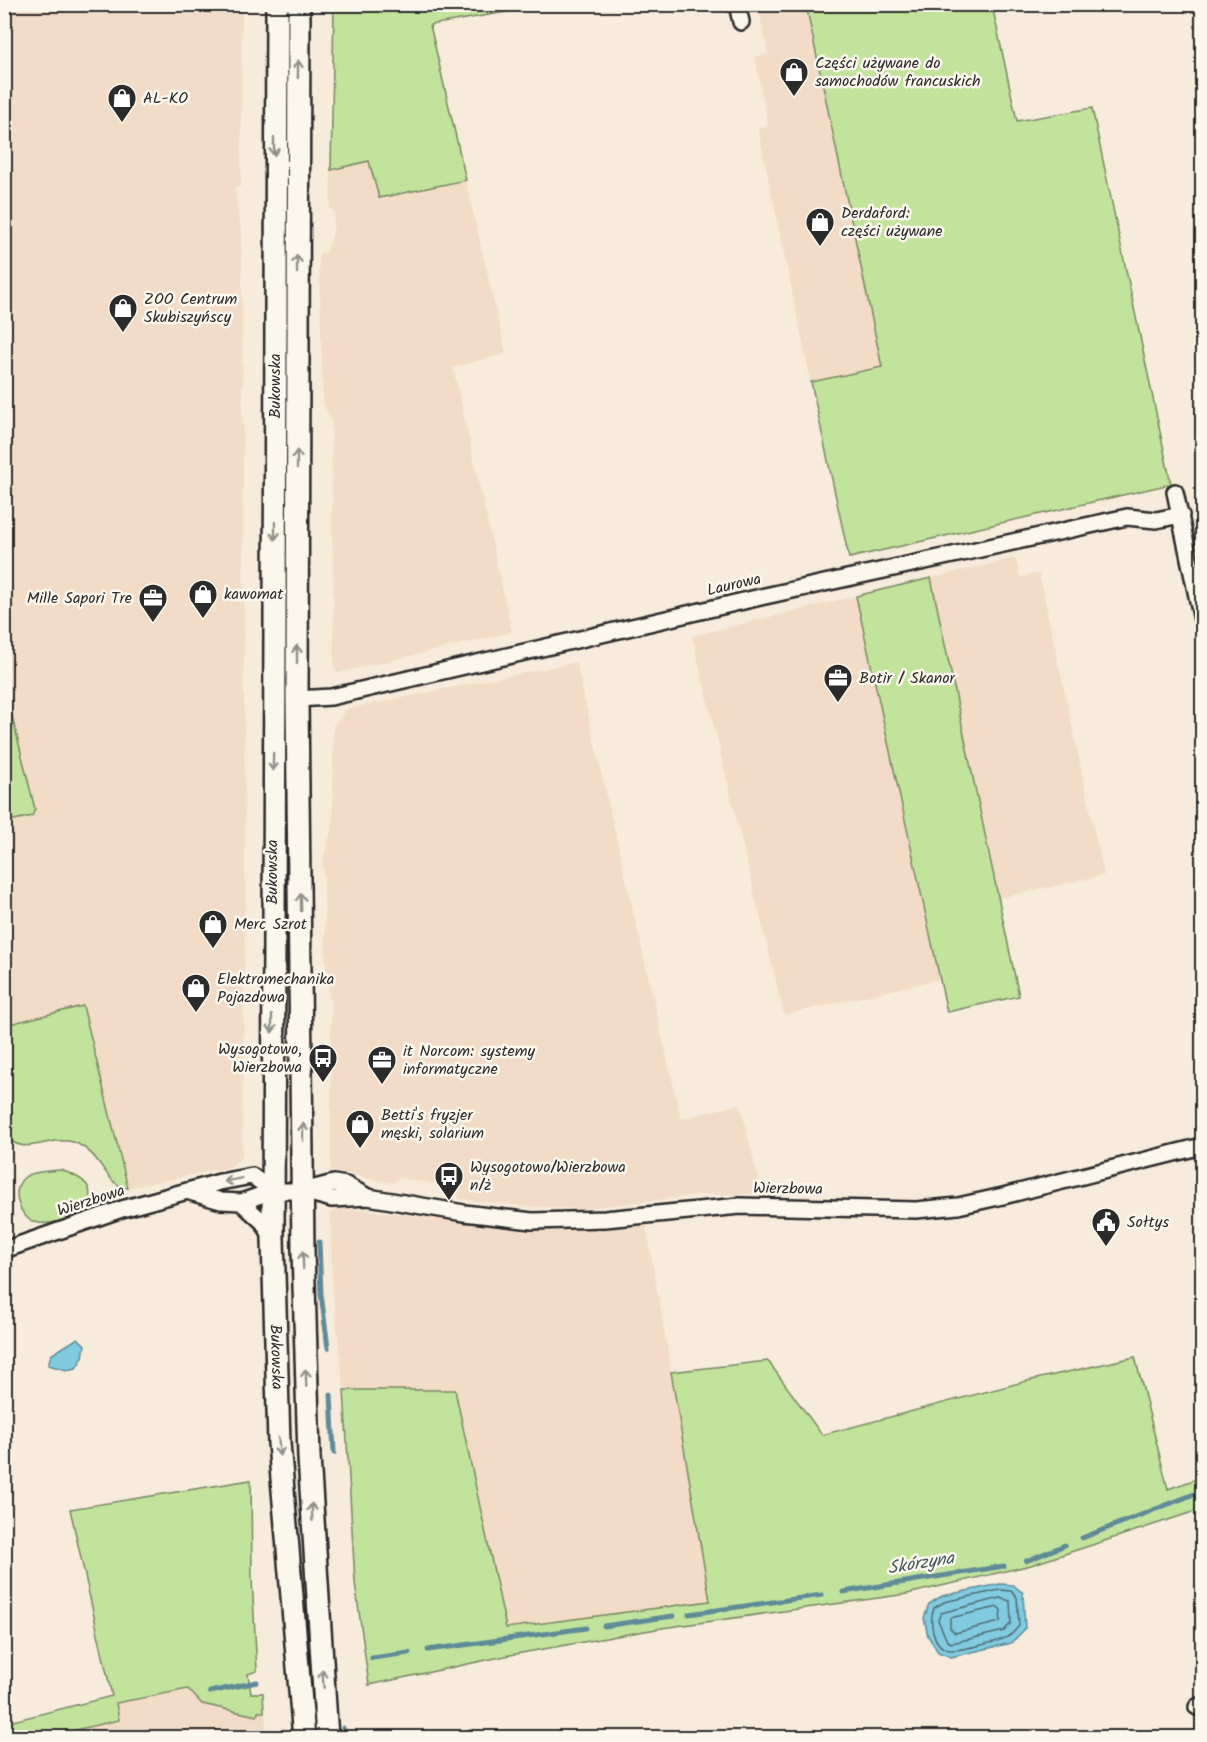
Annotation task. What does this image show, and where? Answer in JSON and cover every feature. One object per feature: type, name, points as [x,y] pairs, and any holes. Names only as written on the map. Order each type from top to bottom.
[{"type":"main road","name":"Bukowska","points":[[276,4],[273,1239],[279,1443],[304,1737]]},
{"type":"main road","name":"Bukowska","points":[[299,4],[297,699],[303,1191],[307,1412],[327,1737]]},
{"type":"street","points":[[737,4],[741,22]]},
{"type":"street","points":[[1175,492],[1203,620]]},
{"type":"street","name":"Laurowa","points":[[297,699],[331,697],[765,596],[1127,517],[1156,520],[1180,515]]},
{"type":"street","name":"Wierzbowa","points":[[190,1192],[222,1201],[241,1202],[273,1191],[303,1191],[334,1183],[346,1185],[368,1197],[464,1213],[531,1221],[605,1219],[740,1206],[925,1210],[958,1206],[1003,1196],[1203,1146]]},
{"type":"street","name":"Wierzbowa","points":[[4,1250],[122,1209],[220,1182],[252,1176],[273,1191]]},
{"type":"street","points":[[241,1202],[263,1222],[273,1239]]},
{"type":"shaded area","points":[[5,5],[242,5],[241,186],[234,187],[241,231],[242,271],[245,899],[242,1156],[230,1167],[128,1188],[83,1006],[5,1025],[4,822],[32,816],[29,785],[10,709],[4,710]]},
{"type":"shaded area","points":[[334,5],[425,5],[506,354],[453,367],[512,632],[338,673],[334,669],[331,420],[323,403],[319,253],[327,252],[333,231],[334,211],[330,209]]},
{"type":"shaded area","name":"Derdaford: części używane","points":[[758,5],[806,5],[882,368],[811,382],[758,129],[768,126],[755,57],[768,54]]},
{"type":"shaded area","points":[[1016,558],[1020,577],[1039,573],[1104,875],[999,898],[931,578]]},
{"type":"shaded area","name":"Botir / Skanor","points":[[856,596],[939,979],[784,1015],[692,636]]},
{"type":"shaded area","points":[[576,662],[681,1119],[740,1104],[762,1194],[698,1195],[580,1209],[522,1206],[459,1199],[456,1187],[398,1178],[393,1183],[331,1171],[331,1008],[326,969],[323,859],[333,824],[333,726],[347,709]]},
{"type":"shaded area","points":[[339,1207],[544,1231],[646,1225],[711,1601],[506,1628],[455,1390],[344,1390],[332,1287],[331,1214]]},
{"type":"shaded area","points":[[248,1676],[251,1694],[264,1700],[267,1737],[45,1738],[119,1720],[116,1703]]},
{"type":"green space","points":[[334,5],[547,5],[430,25],[466,180],[379,198],[369,161],[331,170]]},
{"type":"green space","points":[[806,5],[992,5],[1017,121],[1092,108],[1171,484],[849,558],[811,382],[882,367]]},
{"type":"green space","points":[[931,578],[1019,996],[947,1012],[856,596]]},
{"type":"green space","points":[[10,708],[35,809],[32,816],[5,822],[4,710]]},
{"type":"green space","points":[[83,1006],[128,1188],[114,1182],[91,1153],[73,1142],[55,1141],[27,1146],[11,1141],[5,1134],[5,1025]]},
{"type":"green space","points":[[61,1170],[82,1180],[89,1189],[90,1196],[84,1212],[47,1223],[29,1219],[18,1202],[20,1182],[32,1174]]},
{"type":"green space","points":[[1135,1357],[1168,1489],[1202,1477],[1202,1509],[1031,1565],[907,1594],[662,1628],[510,1655],[369,1685],[355,1582],[344,1390],[455,1390],[506,1628],[710,1601],[671,1372],[768,1361],[822,1435],[1027,1381]]},
{"type":"green space","points":[[251,1480],[252,1580],[257,1671],[248,1674],[251,1693],[263,1693],[264,1712],[258,1712],[257,1716],[202,1704],[188,1689],[116,1703],[119,1720],[45,1737],[5,1737],[5,1723],[112,1696],[70,1509]]},
{"type":"water","points":[[78,1338],[85,1345],[83,1357],[76,1368],[67,1370],[48,1365],[51,1355]]},
{"type":"water","points":[[1000,1584],[1013,1585],[1023,1593],[1025,1629],[1011,1643],[951,1657],[938,1652],[928,1636],[924,1618],[929,1604],[942,1596]]},
{"type":"waterway","points":[[319,1242],[321,1294],[328,1348]]},
{"type":"waterway","points":[[331,1395],[334,1453]]},
{"type":"waterway","name":"Skórzyna","points":[[1082,1538],[1202,1491]]},
{"type":"waterway","name":"Skórzyna","points":[[1026,1561],[1065,1545]]},
{"type":"waterway","name":"Skórzyna","points":[[843,1592],[1004,1566]]},
{"type":"waterway","name":"Skórzyna","points":[[689,1614],[822,1595]]},
{"type":"waterway","name":"Skórzyna","points":[[604,1626],[673,1616]]},
{"type":"waterway","name":"Skórzyna","points":[[428,1650],[586,1628]]},
{"type":"waterway","name":"Skórzyna","points":[[372,1658],[409,1653]]},
{"type":"waterway","name":"Skórzyna","points":[[210,1692],[257,1682]]},
{"type":"waterway","points":[[343,1728],[344,1738]]},
{"type":"place","name":"Części używane do samochodów francuskich","points":[[794,98]]},
{"type":"place","name":"AL-KO","points":[[122,124]]},
{"type":"place","name":"Derdaford: części używane","points":[[820,248]]},
{"type":"place","name":"ZOO Centrum Skubiszyńscy","points":[[123,334]]},
{"type":"place","name":"kawomat","points":[[203,620]]},
{"type":"place","name":"Mille Sapori Tre","points":[[153,624]]},
{"type":"place","name":"Botir / Skanor","points":[[838,704]]},
{"type":"place","name":"Merc Szrot","points":[[213,950]]},
{"type":"place","name":"Elektromechanika Pojazdowa","points":[[196,1014]]},
{"type":"place","name":"Wysogotowo, Wierzbowa","points":[[323,1084]]},
{"type":"place","name":"it Norcom: systemy informatyczne","points":[[382,1086]]},
{"type":"place","name":"Betti's fryzjer męski, solarium","points":[[360,1150]]},
{"type":"place","name":"Wysogotowo/Wierzbowa n/ż","points":[[449,1202]]},
{"type":"place","name":"Sołtys","points":[[1106,1248]]}]
